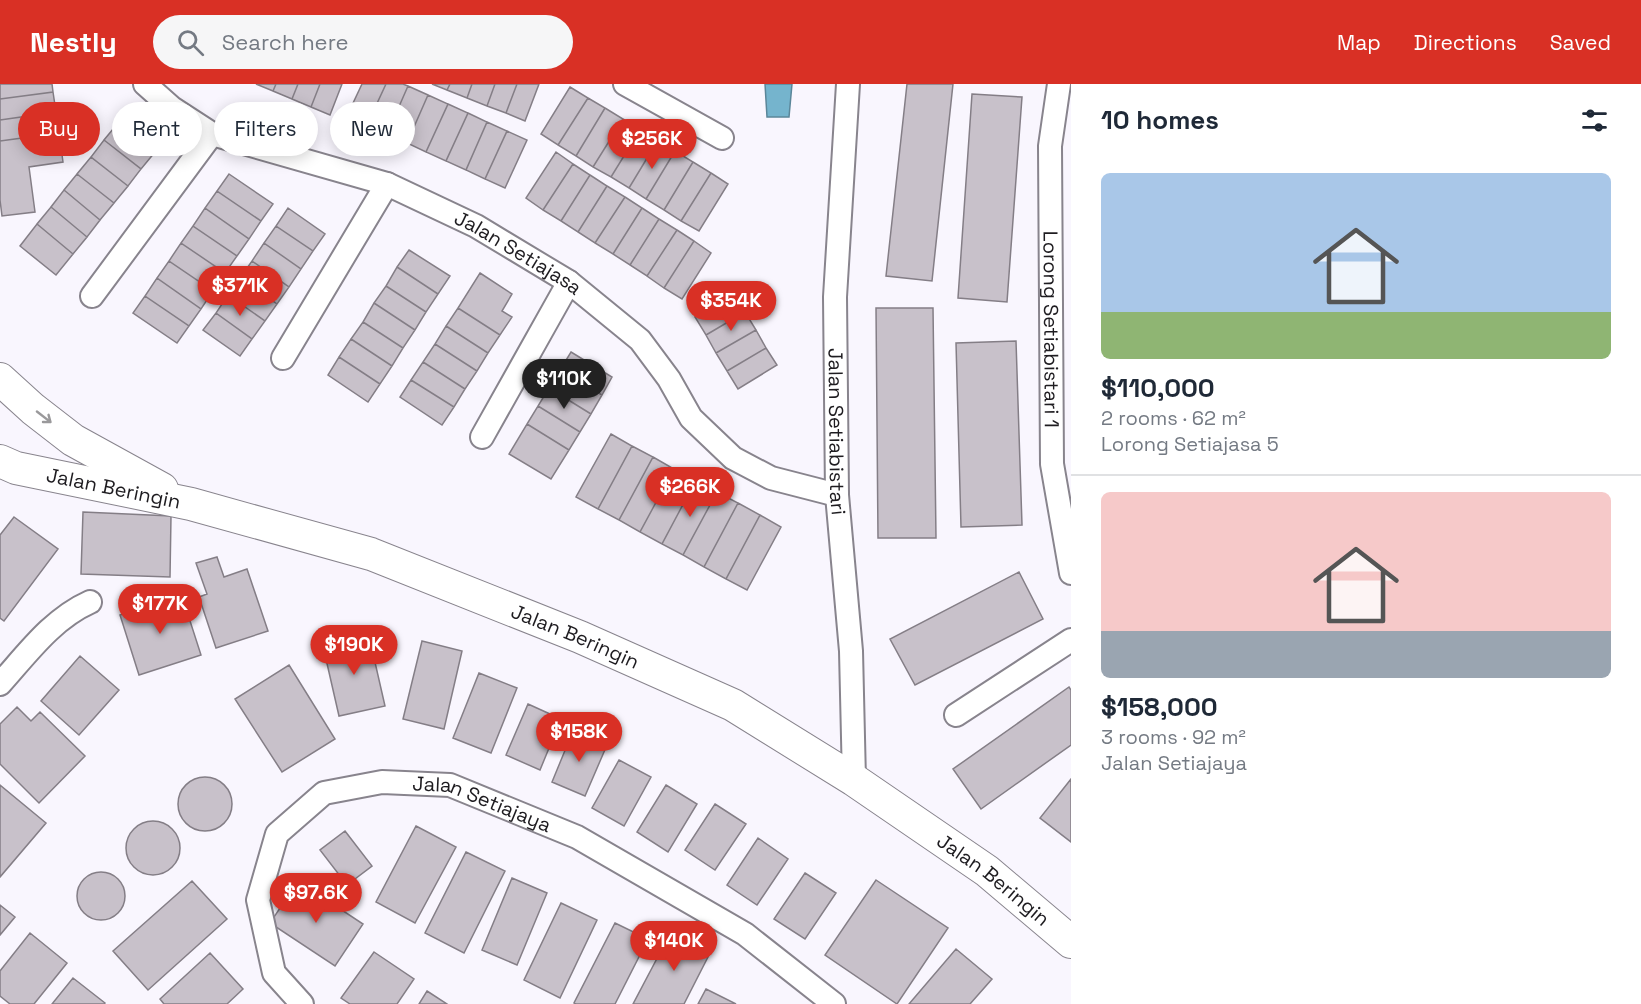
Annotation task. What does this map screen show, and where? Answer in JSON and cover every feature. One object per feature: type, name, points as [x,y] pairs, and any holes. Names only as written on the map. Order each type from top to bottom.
[{"type":"street","name":"Jalan Setiajasa","points":[[145,84],[172,108],[212,134],[387,184],[476,226],[569,282],[640,340],[669,379],[690,417],[733,458],[771,478],[837,495]]},
{"type":"street","points":[[625,84],[722,138]]},
{"type":"street","name":"Jalan Setiabistari","points":[[848,84],[835,297],[837,495],[851,651],[854,780]]},
{"type":"street","name":"Lorong Setiabistari 1","points":[[1059,84],[1050,146],[1052,464],[1071,573]]},
{"type":"street","points":[[92,296],[212,134]]},
{"type":"street","points":[[283,358],[387,184]]},
{"type":"street","points":[[482,437],[569,282]]},
{"type":"street","points":[[0,379],[33,409],[73,440],[191,504]]},
{"type":"street","name":"Jalan Beringin","points":[[5,466],[191,504],[371,554],[580,637],[733,705],[854,780],[987,871],[1071,942]]},
{"type":"street","points":[[0,684],[58,621],[72,610],[90,602]]},
{"type":"street","points":[[956,715],[1071,640]]},
{"type":"street","name":"Jalan Setiajaya","points":[[302,1004],[274,973],[258,900],[277,834],[324,793],[382,782],[450,785],[577,837],[745,934],[834,1004]]},
{"type":"water","points":[[765,84],[792,84],[789,117],[767,117]]},
{"type":"building","points":[[0,84],[52,84],[53,92],[0,99]]},
{"type":"building","points":[[256,84],[276,84],[273,91]]},
{"type":"building","points":[[276,84],[298,84],[292,99],[273,91]]},
{"type":"building","points":[[298,84],[320,84],[313,102],[299,102],[292,99]]},
{"type":"building","points":[[320,84],[342,84],[335,102],[330,102],[330,115],[318,110],[318,102],[313,102]]},
{"type":"building","points":[[362,84],[386,84],[378,102],[354,102]]},
{"type":"building","points":[[386,84],[408,86],[401,102],[378,102]]},
{"type":"building","points":[[432,84],[450,84],[447,90]]},
{"type":"building","points":[[450,84],[472,84],[467,98],[447,90]]},
{"type":"building","points":[[472,84],[495,84],[487,106],[467,98]]},
{"type":"building","points":[[495,84],[517,84],[506,113],[487,106]]},
{"type":"building","points":[[517,84],[539,84],[525,121],[506,113]]},
{"type":"building","points":[[907,84],[953,84],[932,281],[886,276]]},
{"type":"building","points":[[408,86],[428,95],[415,125],[415,102],[401,102]]},
{"type":"building","points":[[570,87],[588,98],[558,145],[541,134]]},
{"type":"building","points":[[53,92],[54,102],[18,102],[18,117],[0,120],[0,99]]},
{"type":"building","points":[[972,94],[1022,97],[1007,302],[958,298]]},
{"type":"building","points":[[428,95],[448,104],[426,152],[415,147],[415,125]]},
{"type":"building","points":[[588,98],[605,108],[576,156],[558,145]]},
{"type":"building","points":[[448,104],[468,113],[446,161],[426,152]]},
{"type":"building","points":[[605,108],[623,119],[593,167],[576,156]]},
{"type":"building","points":[[468,113],[487,122],[466,170],[446,161]]},
{"type":"building","points":[[18,117],[18,139],[0,141],[0,120]]},
{"type":"building","points":[[623,119],[640,130],[611,177],[593,167]]},
{"type":"building","points":[[487,122],[507,131],[485,179],[466,170]]},
{"type":"building","points":[[112,130],[112,146],[104,140]]},
{"type":"building","points":[[640,130],[658,140],[629,188],[611,177]]},
{"type":"building","points":[[507,131],[527,140],[505,188],[485,179]]},
{"type":"building","points":[[18,139],[18,156],[62,156],[63,162],[29,167],[35,212],[2,216],[0,141]]},
{"type":"building","points":[[104,140],[112,146],[112,156],[124,156],[141,169],[128,186],[91,157],[100,156],[100,145]]},
{"type":"building","points":[[658,140],[675,151],[646,199],[629,188]]},
{"type":"building","points":[[675,151],[693,162],[664,210],[646,199]]},
{"type":"building","points":[[556,152],[573,164],[543,210],[526,198]]},
{"type":"building","points":[[124,156],[152,156],[141,169]]},
{"type":"building","points":[[91,157],[128,186],[114,203],[77,174]]},
{"type":"building","points":[[693,162],[711,173],[681,221],[664,210]]},
{"type":"building","points":[[573,164],[590,175],[561,221],[543,210]]},
{"type":"building","points":[[711,173],[728,184],[699,231],[681,221]]},
{"type":"building","points":[[77,174],[114,203],[100,220],[64,190]]},
{"type":"building","points":[[229,174],[273,204],[261,221],[217,191]]},
{"type":"building","points":[[590,175],[607,186],[578,232],[561,221]]},
{"type":"building","points":[[607,186],[625,197],[595,243],[578,232]]},
{"type":"building","points":[[64,190],[100,220],[87,237],[51,207]]},
{"type":"building","points":[[217,191],[261,221],[249,239],[205,208]]},
{"type":"building","points":[[625,197],[642,208],[613,254],[595,243]]},
{"type":"building","points":[[51,207],[87,237],[73,254],[37,224]]},
{"type":"building","points":[[205,208],[249,239],[237,256],[193,226]]},
{"type":"building","points":[[288,208],[325,234],[313,251],[276,226]]},
{"type":"building","points":[[642,208],[659,219],[630,265],[613,254]]},
{"type":"building","points":[[659,219],[677,230],[647,276],[630,265]]},
{"type":"building","points":[[37,224],[73,254],[56,275],[20,246]]},
{"type":"building","points":[[193,226],[237,256],[225,273],[181,243]]},
{"type":"building","points":[[276,226],[313,251],[301,269],[264,243]]},
{"type":"building","points":[[677,230],[694,241],[664,288],[647,276]]},
{"type":"building","points":[[694,241],[711,253],[682,299],[664,288]]},
{"type":"building","points":[[181,243],[225,273],[213,291],[169,261]]},
{"type":"building","points":[[264,243],[301,269],[289,287],[252,261]]},
{"type":"building","points":[[409,250],[450,276],[438,294],[397,267]]},
{"type":"building","points":[[169,261],[213,291],[201,309],[157,278]]},
{"type":"building","points":[[252,261],[289,287],[277,304],[240,278]]},
{"type":"building","points":[[397,267],[438,294],[426,312],[386,286]]},
{"type":"building","points":[[480,273],[512,294],[502,311],[512,317],[500,335],[458,308]]},
{"type":"building","points":[[157,278],[201,309],[189,326],[145,296]]},
{"type":"building","points":[[240,278],[277,304],[265,321],[228,295]]},
{"type":"building","points":[[386,286],[426,312],[415,330],[374,303]]},
{"type":"building","points":[[734,293],[745,312],[706,335],[695,317]]},
{"type":"building","points":[[228,295],[265,321],[252,339],[216,313]]},
{"type":"building","points":[[145,296],[189,326],[177,343],[133,313]]},
{"type":"building","points":[[374,303],[415,330],[403,348],[363,322]]},
{"type":"building","points":[[458,308],[500,335],[488,353],[446,326]]},
{"type":"building","points":[[876,308],[933,308],[936,538],[878,538]]},
{"type":"building","points":[[745,312],[756,330],[716,353],[706,335]]},
{"type":"building","points":[[216,313],[252,339],[240,356],[203,330]]},
{"type":"building","points":[[363,322],[403,348],[392,366],[351,339]]},
{"type":"building","points":[[446,326],[488,353],[477,371],[435,344]]},
{"type":"building","points":[[756,330],[766,348],[727,371],[716,353]]},
{"type":"building","points":[[351,339],[392,366],[380,384],[339,357]]},
{"type":"building","points":[[1016,341],[1022,525],[961,527],[956,343]]},
{"type":"building","points":[[435,344],[477,371],[465,389],[423,362]]},
{"type":"building","points":[[766,348],[777,365],[738,389],[727,371]]},
{"type":"building","points":[[571,352],[612,377],[602,395],[560,370]]},
{"type":"building","points":[[339,357],[380,384],[368,402],[328,375]]},
{"type":"building","points":[[423,362],[465,389],[454,407],[411,380]]},
{"type":"building","points":[[560,370],[602,395],[591,414],[549,388]]},
{"type":"building","points":[[411,380],[454,407],[442,425],[400,397]]},
{"type":"building","points":[[549,388],[591,414],[580,432],[538,406]]},
{"type":"building","points":[[538,406],[580,432],[569,450],[527,424]]},
{"type":"building","points":[[527,424],[569,450],[551,479],[509,454]]},
{"type":"building","points":[[611,434],[632,446],[598,509],[576,497]]},
{"type":"building","points":[[632,446],[653,457],[619,520],[598,509]]},
{"type":"building","points":[[653,457],[674,469],[640,532],[619,520]]},
{"type":"building","points":[[674,469],[696,480],[662,544],[640,532]]},
{"type":"building","points":[[696,480],[717,492],[683,555],[662,544]]},
{"type":"building","points":[[717,492],[738,503],[704,567],[683,555]]},
{"type":"building","points":[[738,503],[760,515],[726,579],[704,567]]},
{"type":"building","points":[[83,512],[171,516],[170,577],[81,574]]},
{"type":"building","points":[[760,515],[781,527],[747,590],[726,579]]},
{"type":"building","points":[[14,517],[58,549],[4,621],[0,618],[0,535]]},
{"type":"building","points":[[217,557],[224,577],[247,569],[268,631],[216,648],[199,597],[207,594],[196,563]]},
{"type":"building","points":[[1019,572],[1043,619],[915,685],[890,639]]},
{"type":"building","points":[[182,596],[201,655],[139,675],[120,615]]},
{"type":"building","points":[[369,636],[385,706],[339,716],[323,646]]},
{"type":"building","points":[[422,641],[462,651],[444,729],[403,719]]},
{"type":"building","points":[[80,656],[119,690],[79,735],[41,701]]},
{"type":"building","points":[[289,665],[335,739],[282,772],[235,699]]},
{"type":"building","points":[[479,673],[517,688],[491,753],[453,738]]},
{"type":"building","points":[[1069,687],[1071,690],[1071,745],[981,809],[953,769]]},
{"type":"building","points":[[528,704],[561,719],[540,770],[506,755]]},
{"type":"building","points":[[17,707],[31,721],[40,712],[85,756],[39,803],[0,764],[0,724]]},
{"type":"building","points":[[573,731],[607,745],[585,796],[552,782]]},
{"type":"building","points":[[619,760],[651,777],[624,826],[592,808]]},
{"type":"building","points":[[200,777],[210,777],[220,781],[228,789],[232,804],[228,819],[220,827],[210,831],[200,831],[190,827],[182,819],[178,809],[178,799],[182,789],[190,781]]},
{"type":"building","points":[[1071,779],[1071,842],[1040,818]]},
{"type":"building","points":[[0,785],[46,823],[0,877]]},
{"type":"building","points":[[666,785],[697,804],[668,852],[637,832]]},
{"type":"building","points":[[715,804],[746,824],[715,870],[685,850]]},
{"type":"building","points":[[148,821],[158,821],[168,825],[176,833],[180,848],[176,863],[168,871],[158,875],[148,875],[138,871],[130,863],[126,853],[126,843],[130,833],[138,825]]},
{"type":"building","points":[[416,826],[456,847],[415,923],[376,902]]},
{"type":"building","points":[[345,831],[372,866],[347,885],[320,850]]},
{"type":"building","points":[[758,838],[788,859],[757,905],[727,885]]},
{"type":"building","points":[[466,852],[505,871],[464,953],[425,933]]},
{"type":"building","points":[[101,872],[118,879],[125,896],[118,913],[101,920],[84,913],[77,896],[84,879]]},
{"type":"building","points":[[805,873],[836,893],[805,939],[774,919]]},
{"type":"building","points":[[512,878],[547,893],[517,965],[482,950]]},
{"type":"building","points":[[876,880],[948,928],[897,1004],[825,955]]},
{"type":"building","points":[[192,881],[227,919],[148,990],[113,951]]},
{"type":"building","points":[[298,881],[363,924],[335,966],[270,923]]},
{"type":"building","points":[[561,903],[597,920],[560,998],[524,980]]},
{"type":"building","points":[[0,905],[15,917],[0,935]]},
{"type":"building","points":[[615,923],[648,939],[615,1004],[576,1004],[574,1003]]},
{"type":"building","points":[[672,930],[711,951],[684,1004],[633,1004]]},
{"type":"building","points":[[30,933],[67,963],[34,1004],[10,1004],[0,996],[0,971]]},
{"type":"building","points":[[956,949],[992,979],[970,1004],[909,1004]]},
{"type":"building","points":[[374,952],[414,979],[397,1004],[350,1004],[341,998]]},
{"type":"building","points":[[210,953],[243,989],[227,1004],[164,1004],[160,999]]},
{"type":"building","points":[[73,978],[105,1003],[52,1004]]},
{"type":"building","points":[[706,989],[736,1004],[698,1004]]},
{"type":"building","points":[[427,991],[447,1004],[419,1004]]}]
